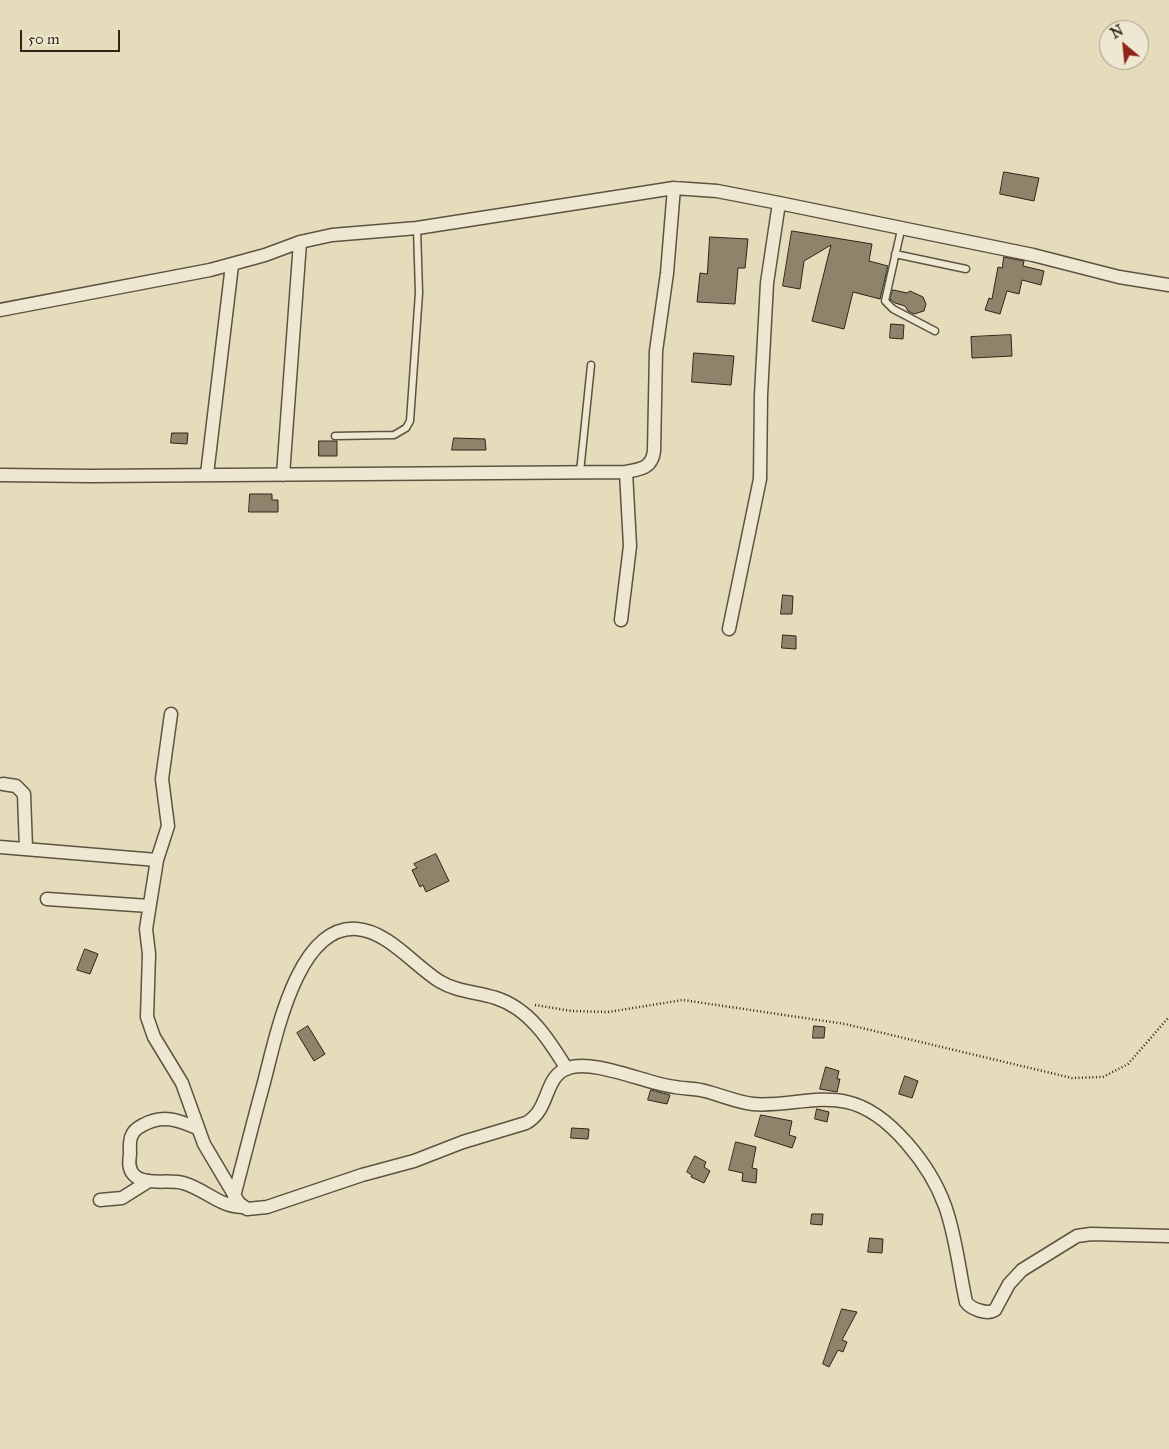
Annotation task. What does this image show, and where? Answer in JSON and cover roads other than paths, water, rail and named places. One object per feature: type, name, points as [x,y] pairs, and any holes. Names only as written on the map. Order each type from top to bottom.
[{"type":"street","points":[[0,475],[626,472],[646,467],[653,458],[654,451],[656,351],[667,273],[674,188]]},
{"type":"street","points":[[0,310],[232,265],[300,242],[332,235],[417,228],[674,188],[717,191],[779,203],[901,230],[1034,255],[1119,277],[1169,285]]},
{"type":"street","points":[[729,629],[760,479],[760,395],[767,282],[779,203]]},
{"type":"street","points":[[283,475],[300,242]]},
{"type":"street","points":[[207,474],[232,265]]},
{"type":"street","points":[[621,620],[630,546],[626,472]]},
{"type":"street","points":[[171,714],[162,779],[168,826],[157,860],[146,929],[149,954],[147,1017],[154,1037],[182,1083],[197,1128],[234,1196],[242,1207]]},
{"type":"street","points":[[2,784],[16,786],[24,794],[26,849]]},
{"type":"street","points":[[0,847],[157,860]]},
{"type":"street","points":[[47,899],[149,906]]},
{"type":"street","points":[[234,1196],[286,1003],[304,965],[320,943],[338,931],[357,929],[376,933],[448,987],[508,1002],[522,1012],[543,1032],[566,1069]]},
{"type":"street","points":[[197,1128],[170,1118],[158,1119],[133,1132],[130,1168],[133,1175],[139,1179],[183,1183],[220,1203],[254,1210],[526,1123],[536,1118],[542,1110],[554,1079],[566,1069],[585,1067],[606,1070],[665,1086],[707,1091],[754,1104],[846,1102],[878,1115],[916,1156],[940,1192],[946,1208],[966,1302],[970,1306],[987,1312],[995,1310],[1009,1284],[1022,1270],[1076,1236],[1091,1234],[1169,1236]]},
{"type":"street","points":[[100,1200],[122,1198],[148,1180]]},
{"type":"lane","points":[[336,436],[394,435],[400,433],[410,420],[419,292],[417,228]]},
{"type":"lane","points":[[901,230],[885,301],[893,309],[935,331]]},
{"type":"lane","points":[[895,254],[966,269]]},
{"type":"lane","points":[[580,472],[592,365]]}]
